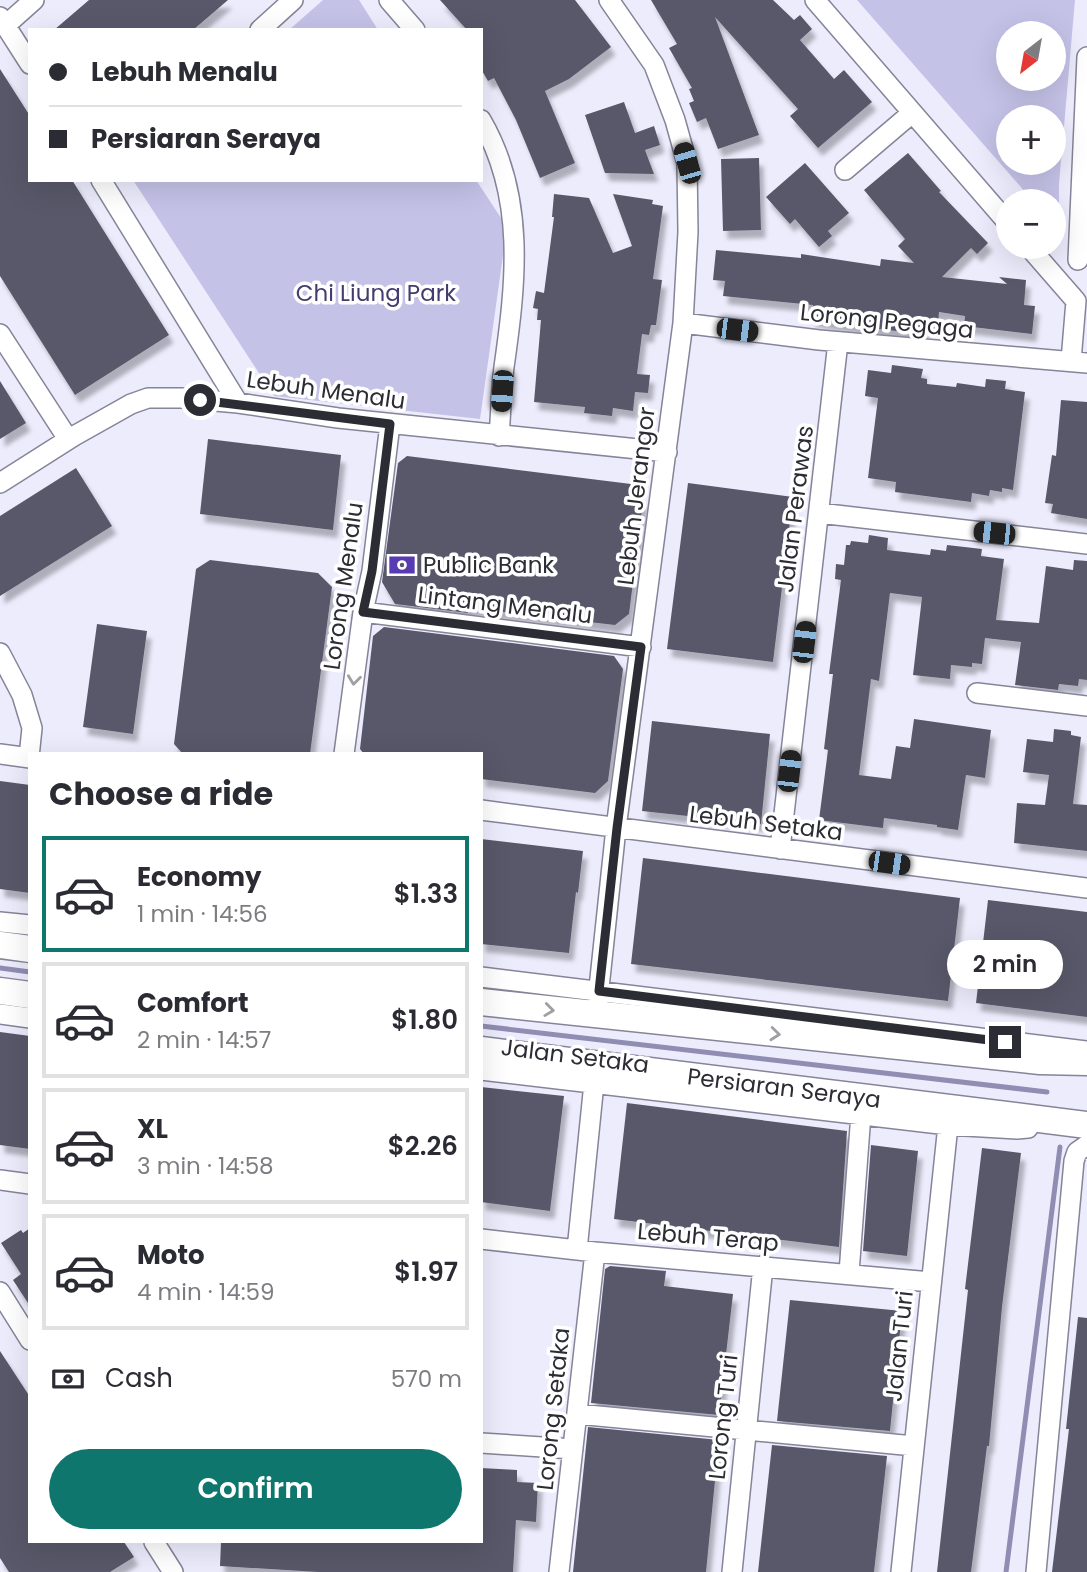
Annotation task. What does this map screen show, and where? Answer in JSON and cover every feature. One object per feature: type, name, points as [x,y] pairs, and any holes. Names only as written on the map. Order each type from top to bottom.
[{"type":"main road","points":[[0,945],[28,949]]},
{"type":"main road","points":[[0,991],[28,995]]},
{"type":"main road","points":[[483,1002],[597,1003],[1040,1060],[1087,1062]]},
{"type":"main road","name":"Persiaran Seraya","points":[[483,1050],[1087,1125]]},
{"type":"street","points":[[28,61],[3,21],[34,0]]},
{"type":"street","points":[[262,28],[293,0]]},
{"type":"street","points":[[389,0],[413,28]]},
{"type":"street","name":"Lebuh Jerangor","points":[[597,1003],[617,828],[683,323],[688,232],[687,163],[675,120],[654,65],[609,0]]},
{"type":"street","points":[[814,0],[996,209]]},
{"type":"street","points":[[1078,260],[1087,57]]},
{"type":"street","points":[[845,170],[912,113]]},
{"type":"street","points":[[483,125],[500,165],[513,207],[515,234],[512,310],[499,436]]},
{"type":"street","points":[[102,182],[238,403]]},
{"type":"street","points":[[1039,259],[1076,301],[1079,362]]},
{"type":"street","name":"Lorong Pegaga","points":[[683,323],[838,342],[1079,362]]},
{"type":"street","points":[[0,334],[68,439]]},
{"type":"street","name":"Jalan Perawas","points":[[780,849],[838,342]]},
{"type":"street","name":"Lebuh Menalu","points":[[0,483],[68,439],[131,404],[148,398],[238,403],[390,424],[667,452]]},
{"type":"street","name":"Lorong Menalu","points":[[344,752],[363,612],[372,571],[390,424]]},
{"type":"street","points":[[819,513],[1087,544]]},
{"type":"street","name":"Lintang Menalu","points":[[363,612],[641,647]]},
{"type":"street","points":[[0,653],[23,695],[32,728],[30,752]]},
{"type":"street","points":[[977,693],[1087,706]]},
{"type":"street","points":[[0,754],[28,757]]},
{"type":"street","name":"Lebuh Setaka","points":[[483,810],[1087,888]]},
{"type":"street","points":[[0,922],[28,925]]},
{"type":"street","points":[[483,977],[597,1003],[1087,1051]]},
{"type":"street","points":[[0,1014],[28,1018]]},
{"type":"street","name":"Jalan Setaka","points":[[483,1070],[948,1125],[1017,1129],[1028,1128],[1033,1118]]},
{"type":"street","name":"Lorong Setaka","points":[[559,1572],[577,1413],[594,1083]]},
{"type":"street","points":[[849,1273],[861,1114]]},
{"type":"street","name":"Jalan Turi","points":[[901,1572],[948,1125]]},
{"type":"street","points":[[1036,1572],[1074,1161],[1077,1152],[1087,1145]]},
{"type":"street","points":[[0,1180],[28,1184]]},
{"type":"street","name":"Lebuh Terap","points":[[483,1239],[931,1282]]},
{"type":"street","name":"Lorong Turi","points":[[732,1572],[763,1266]]},
{"type":"street","points":[[0,1292],[28,1336]]},
{"type":"street","points":[[577,1413],[914,1446]]},
{"type":"street","points":[[483,1443],[573,1448]]},
{"type":"street","points":[[155,1543],[173,1572]]},
{"type":"green space","points":[[323,0],[359,0],[377,28],[291,28]]},
{"type":"green space","points":[[857,0],[1075,0],[1066,105],[996,105],[996,159]]},
{"type":"green space","points":[[1010,175],[1060,175],[1059,189],[1022,189]]},
{"type":"green space","name":"Chi Liung Park","points":[[134,182],[477,182],[507,227],[480,419],[274,396]]},
{"type":"building","points":[[89,0],[228,0],[195,28],[56,28]]},
{"type":"building","points":[[440,0],[575,0],[611,47],[569,79],[545,91],[575,163],[540,178],[516,120],[494,78],[488,81],[483,72],[483,28],[465,28]]},
{"type":"building","points":[[651,0],[773,0],[794,20],[800,15],[812,29],[800,40],[834,79],[844,70],[872,102],[818,148],[790,116],[798,109],[715,17],[759,135],[718,149],[706,118],[697,122],[689,103],[694,101],[689,89],[692,88],[669,48],[677,44]]},
{"type":"building","points":[[0,69],[28,113],[28,182],[73,182],[169,335],[75,395],[0,276]]},
{"type":"building","points":[[624,102],[635,133],[654,126],[660,145],[645,150],[654,174],[605,173],[585,115]]},
{"type":"building","points":[[908,153],[941,191],[939,192],[988,243],[977,254],[971,248],[942,277],[1007,284],[999,277],[1026,280],[1024,305],[1035,306],[1032,334],[964,326],[965,316],[939,312],[938,324],[925,322],[923,334],[861,327],[811,319],[813,305],[723,296],[725,281],[713,280],[716,250],[801,258],[801,254],[880,266],[881,259],[914,263],[898,246],[905,239],[864,190]]},
{"type":"building","points":[[759,158],[761,230],[723,231],[721,159]]},
{"type":"building","points":[[805,163],[849,213],[828,231],[832,236],[819,247],[795,219],[790,224],[766,197]]},
{"type":"building","points":[[554,194],[589,198],[613,253],[632,246],[613,194],[653,200],[652,204],[663,206],[653,279],[662,280],[656,325],[651,325],[649,335],[642,334],[637,374],[650,375],[648,393],[635,392],[633,411],[613,408],[612,416],[584,413],[585,407],[534,402],[541,320],[537,320],[538,309],[533,308],[536,291],[544,293],[554,217]]},
{"type":"building","points":[[892,365],[923,369],[921,378],[927,379],[927,384],[956,387],[957,383],[985,387],[986,379],[1006,381],[1005,389],[1025,392],[1013,490],[990,490],[989,496],[972,493],[971,502],[895,492],[896,482],[868,478],[878,398],[865,396],[868,370],[891,373]]},
{"type":"building","points":[[0,381],[26,423],[0,439]]},
{"type":"building","points":[[1061,400],[1087,402],[1087,519],[1051,513],[1053,504],[1045,503],[1052,455],[1056,456]]},
{"type":"building","points":[[208,439],[341,455],[333,530],[200,514]]},
{"type":"building","points":[[407,456],[631,484],[643,502],[629,614],[615,625],[469,608],[468,613],[395,604],[382,582],[398,463]]},
{"type":"building","points":[[76,468],[112,526],[0,596],[0,516]]},
{"type":"building","points":[[688,483],[793,497],[773,662],[667,649]]},
{"type":"building","points":[[869,535],[888,538],[887,550],[930,555],[931,549],[946,551],[947,545],[982,549],[981,556],[1004,559],[996,620],[1039,623],[1046,566],[1073,570],[1074,560],[1087,561],[1087,680],[1079,679],[1078,686],[1059,684],[1058,690],[1015,685],[1021,642],[985,638],[982,664],[972,663],[972,667],[951,665],[950,679],[913,675],[922,597],[890,593],[879,681],[871,679],[859,775],[891,779],[896,746],[910,748],[914,719],[991,730],[985,778],[966,775],[958,830],[884,818],[883,828],[819,820],[828,750],[824,749],[833,674],[829,674],[841,580],[835,579],[836,564],[844,565],[846,545],[850,545],[851,541],[868,543]]},
{"type":"building","points":[[210,560],[318,573],[332,587],[310,752],[181,752],[174,744],[196,569]]},
{"type":"building","points":[[97,624],[147,631],[133,734],[83,727]]},
{"type":"building","points":[[384,627],[614,656],[623,669],[608,781],[595,793],[483,779],[483,752],[362,752],[360,749],[373,636]]},
{"type":"building","points":[[652,721],[770,734],[761,824],[642,811]]},
{"type":"building","points":[[1054,729],[1071,731],[1071,735],[1081,737],[1073,804],[1087,805],[1087,851],[1014,843],[1017,803],[1045,805],[1049,775],[1023,772],[1027,739],[1053,742]]},
{"type":"building","points":[[0,781],[28,785],[28,893],[0,889]]},
{"type":"building","points":[[483,839],[583,851],[569,953],[483,944]]},
{"type":"building","points":[[643,858],[960,898],[948,1001],[631,964]]},
{"type":"building","points":[[988,900],[1087,912],[1087,1017],[976,1003]]},
{"type":"building","points":[[0,1032],[28,1036],[28,1149],[0,1145]]},
{"type":"building","points":[[483,1087],[564,1096],[550,1211],[483,1202]]},
{"type":"building","points":[[627,1103],[847,1131],[839,1247],[614,1219]]},
{"type":"building","points":[[871,1145],[918,1151],[907,1256],[863,1251]]},
{"type":"building","points":[[982,1148],[1021,1153],[1002,1307],[989,1446],[971,1572],[937,1572],[968,1290],[965,1289]]},
{"type":"building","points":[[28,1229],[28,1303],[13,1280],[21,1274],[1,1243],[21,1230],[23,1233]]},
{"type":"building","points":[[610,1266],[666,1271],[664,1286],[733,1294],[719,1415],[591,1403],[605,1269]]},
{"type":"building","points":[[790,1300],[902,1311],[890,1431],[777,1421]]},
{"type":"building","points":[[1078,1317],[1087,1318],[1087,1572],[1052,1572],[1069,1429],[1066,1429]]},
{"type":"building","points":[[0,1351],[28,1394],[28,1543],[125,1543],[134,1557],[110,1572],[9,1572],[0,1558]]},
{"type":"building","points":[[588,1427],[719,1440],[706,1572],[573,1572]]},
{"type":"building","points":[[772,1445],[887,1456],[874,1572],[758,1572]]},
{"type":"building","points":[[483,1468],[517,1470],[517,1482],[538,1483],[536,1522],[516,1520],[513,1572],[318,1572],[220,1566],[221,1543],[483,1543]]},
{"type":"waterway","points":[[0,968],[28,972]]},
{"type":"waterway","points":[[483,1026],[1047,1092]]},
{"type":"waterway","points":[[1006,1572],[1060,1147]]},
{"type":"place","name":"Public Bank","points":[[402,565]]},
{"type":"route","points":[[200,400],[390,424],[372,571],[363,612],[641,647],[599,991],[1005,1042]]}]
